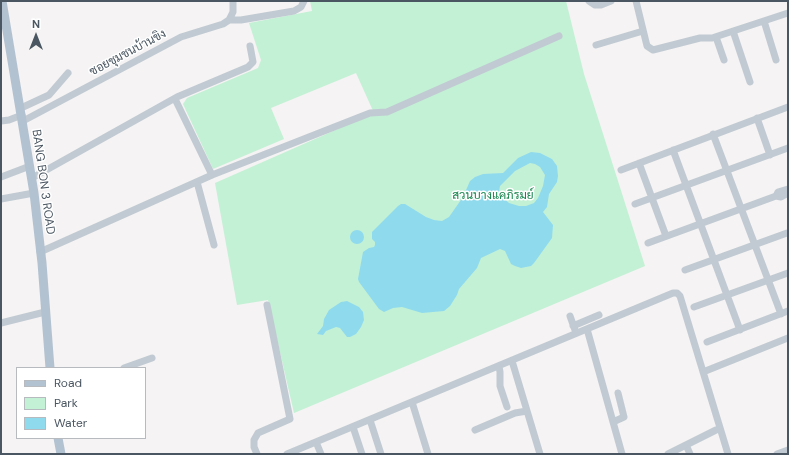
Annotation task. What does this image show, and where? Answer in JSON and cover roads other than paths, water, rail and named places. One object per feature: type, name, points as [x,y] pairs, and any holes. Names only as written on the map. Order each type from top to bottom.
[{"type":"main road","name":"BANG BON 3 ROAD","points":[[2,1],[4,25],[22,115],[34,193],[50,367]]},
{"type":"main road","points":[[58,439],[61,454]]},
{"type":"street","points":[[229,20],[233,12],[233,1]]},
{"type":"street","name":"ซอยชุมชนบ้านขิง","points":[[22,115],[181,36],[223,24],[229,20],[241,20],[294,11],[301,7],[304,1]]},
{"type":"street","points":[[589,1],[595,5],[601,5],[611,1]]},
{"type":"street","points":[[636,1],[647,46],[653,50],[700,38],[716,37],[788,12]]},
{"type":"street","points":[[764,21],[776,60]]},
{"type":"street","points":[[596,46],[644,31]]},
{"type":"street","points":[[733,31],[750,82]]},
{"type":"street","points":[[40,252],[197,182],[370,113],[387,112],[559,36]]},
{"type":"street","points":[[716,37],[724,60]]},
{"type":"street","points":[[32,178],[175,99],[248,67],[253,62],[250,46]]},
{"type":"street","points":[[1,121],[9,120],[22,115],[49,95],[68,73]]},
{"type":"street","points":[[175,99],[212,176]]},
{"type":"street","points":[[621,170],[713,134],[788,107]]},
{"type":"street","points":[[757,118],[770,154]]},
{"type":"street","points":[[707,342],[784,313],[768,280],[713,134]]},
{"type":"street","points":[[635,204],[788,148]]},
{"type":"street","points":[[673,150],[740,330]]},
{"type":"street","points":[[638,163],[666,236]]},
{"type":"street","points":[[1,176],[30,166]]},
{"type":"street","points":[[197,182],[214,245]]},
{"type":"street","points":[[776,196],[778,192],[788,189]]},
{"type":"street","points":[[1,199],[34,193]]},
{"type":"street","points":[[648,243],[776,196],[781,197],[788,193]]},
{"type":"street","points":[[685,270],[787,233]]},
{"type":"street","points":[[694,307],[788,273]]},
{"type":"street","points":[[287,454],[512,361],[670,293],[677,293],[680,296],[728,454]]},
{"type":"street","points":[[256,454],[254,440],[258,433],[290,419],[267,306]]},
{"type":"street","points":[[1,323],[45,312]]},
{"type":"street","points":[[573,326],[599,315]]},
{"type":"street","points":[[570,316],[576,334]]},
{"type":"street","points":[[587,329],[622,454]]},
{"type":"street","points":[[703,372],[788,338]]},
{"type":"street","points":[[127,367],[152,358]]},
{"type":"street","points":[[512,361],[540,454]]},
{"type":"street","points":[[499,366],[500,386],[507,407]]},
{"type":"street","points":[[613,422],[624,417],[618,393]]},
{"type":"street","points":[[412,402],[428,454]]},
{"type":"street","points":[[475,430],[515,413],[527,411]]},
{"type":"street","points":[[370,420],[381,454]]},
{"type":"street","points":[[353,427],[362,454]]},
{"type":"street","points":[[668,454],[716,430]]},
{"type":"street","points":[[316,442],[320,454]]},
{"type":"street","points":[[686,445],[690,454]]},
{"type":"street","points":[[778,454],[788,450]]},
{"type":"water","points":[[531,152],[540,153],[552,159],[557,166],[557,182],[549,194],[547,207],[543,212],[553,225],[552,238],[534,263],[531,266],[521,268],[515,266],[511,264],[505,251],[500,249],[481,258],[477,268],[459,289],[450,306],[444,311],[422,313],[402,307],[393,308],[384,312],[379,309],[358,279],[363,252],[374,247],[375,245],[375,242],[372,239],[372,232],[401,204],[405,204],[426,217],[442,221],[449,217],[463,197],[470,181],[483,174],[503,173],[518,158]],"holes":[[[530,163],[540,167],[545,175],[543,186],[538,198],[534,203],[526,206],[519,206],[509,203],[501,196],[499,192],[500,186],[515,171]]]},
{"type":"water","points":[[354,230],[360,230],[364,234],[364,240],[360,244],[354,244],[350,240],[350,234]]},
{"type":"water","points":[[347,301],[359,307],[363,312],[364,320],[356,334],[347,337],[340,328],[336,327],[326,331],[323,335],[317,334],[323,326],[324,319],[329,310],[341,302]]},
{"type":"park label","name":"สวนบางแคภิรมย์","points":[[493,196]]}]
